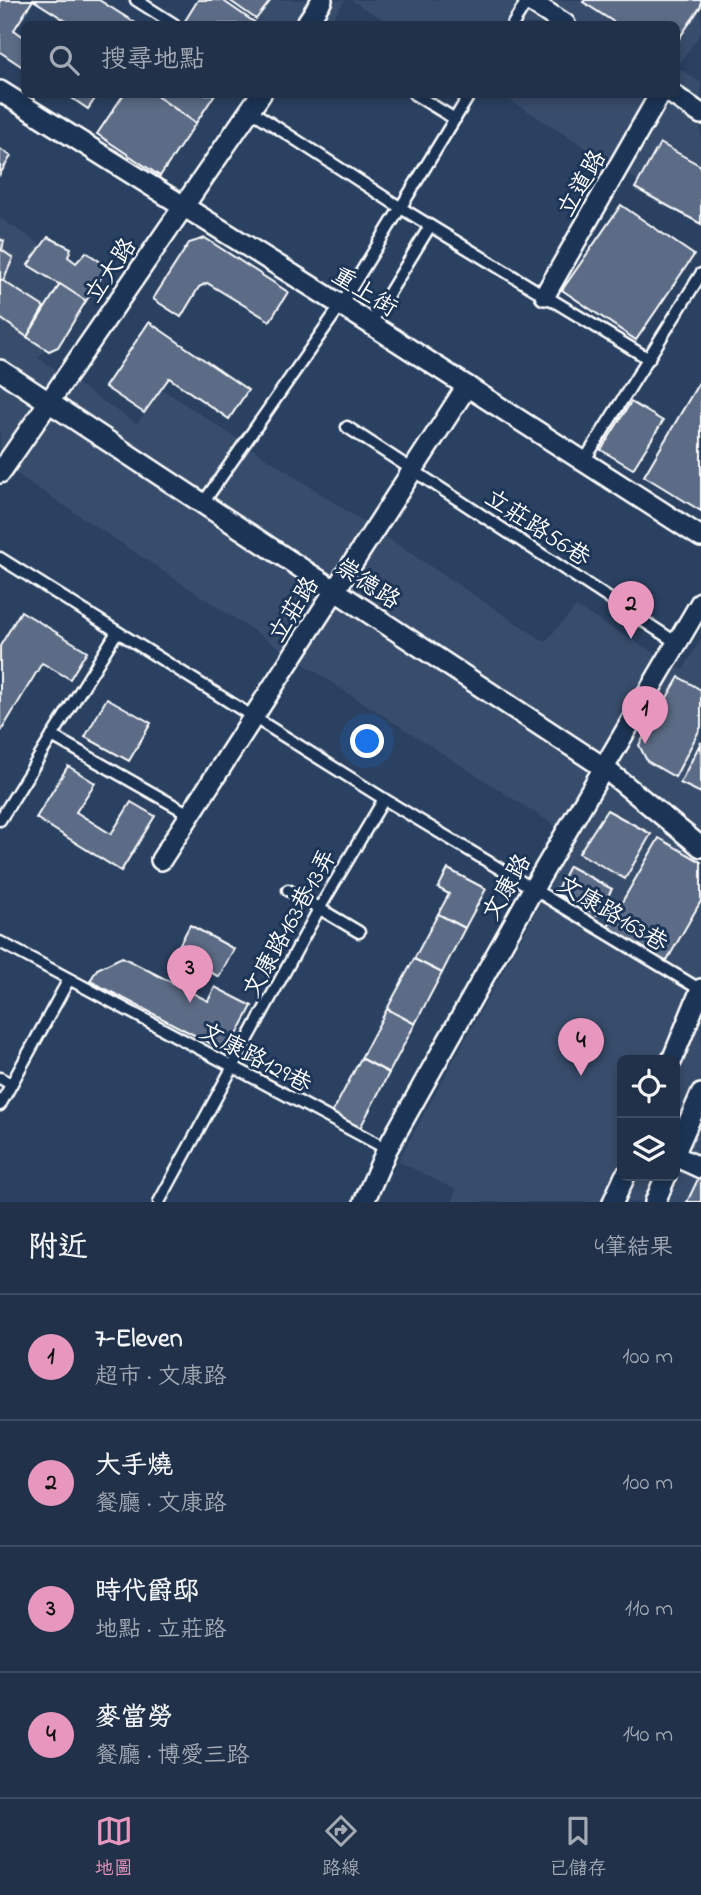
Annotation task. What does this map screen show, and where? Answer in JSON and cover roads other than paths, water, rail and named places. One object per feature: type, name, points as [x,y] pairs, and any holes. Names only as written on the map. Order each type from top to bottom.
[{"type":"street","points":[[308,21],[322,0]]},
{"type":"street","points":[[528,0],[560,21]]},
{"type":"street","name":"重上街","points":[[0,91],[371,323],[701,537]]},
{"type":"street","name":"立道路","points":[[545,295],[658,98]]},
{"type":"street","points":[[678,98],[701,114]]},
{"type":"street","name":"立大路","points":[[0,473],[255,102]]},
{"type":"street","name":"崇德路","points":[[0,370],[603,767],[701,847]]},
{"type":"street","name":"立莊路","points":[[161,860],[467,386]]},
{"type":"street","name":"文康路","points":[[364,1202],[387,1150],[533,889],[701,602]]},
{"type":"street","points":[[674,1055],[701,990]]},
{"type":"street","points":[[680,1142],[701,1094]]},
{"type":"street","points":[[680,1157],[701,1168]]},
{"type":"street","points":[[614,1202],[623,1181]]},
{"type":"street","points":[[655,1202],[664,1181]]},
{"type":"lane","points":[[136,0],[169,21]]},
{"type":"lane","points":[[515,21],[528,0]]},
{"type":"lane","points":[[421,98],[455,119]]},
{"type":"lane","points":[[203,503],[341,304],[468,98]]},
{"type":"lane","points":[[255,102],[401,208],[649,359]]},
{"type":"lane","points":[[371,323],[430,226]]},
{"type":"lane","points":[[584,461],[701,274]]},
{"type":"lane","name":"立莊路56巷","points":[[347,427],[677,643]]},
{"type":"lane","name":"文康路163巷","points":[[0,558],[384,799],[701,990]]},
{"type":"lane","points":[[0,820],[117,632]]},
{"type":"lane","points":[[52,736],[191,815]]},
{"type":"lane","name":"文康路163巷13弄","points":[[159,1202],[319,909],[384,799]]},
{"type":"lane","points":[[288,890],[359,932]]},
{"type":"lane","name":"文康路129巷","points":[[0,942],[68,981],[387,1150]]},
{"type":"lane","points":[[0,1105],[68,981]]},
{"type":"lane","points":[[0,1078],[11,1084]]},
{"type":"place","name":"大手燒","points":[[631,639]]},
{"type":"place","name":"7-Eleven","points":[[645,744]]},
{"type":"place","name":"時代爵邸","points":[[190,1003]]},
{"type":"place","name":"麥當勞","points":[[581,1076]]}]
